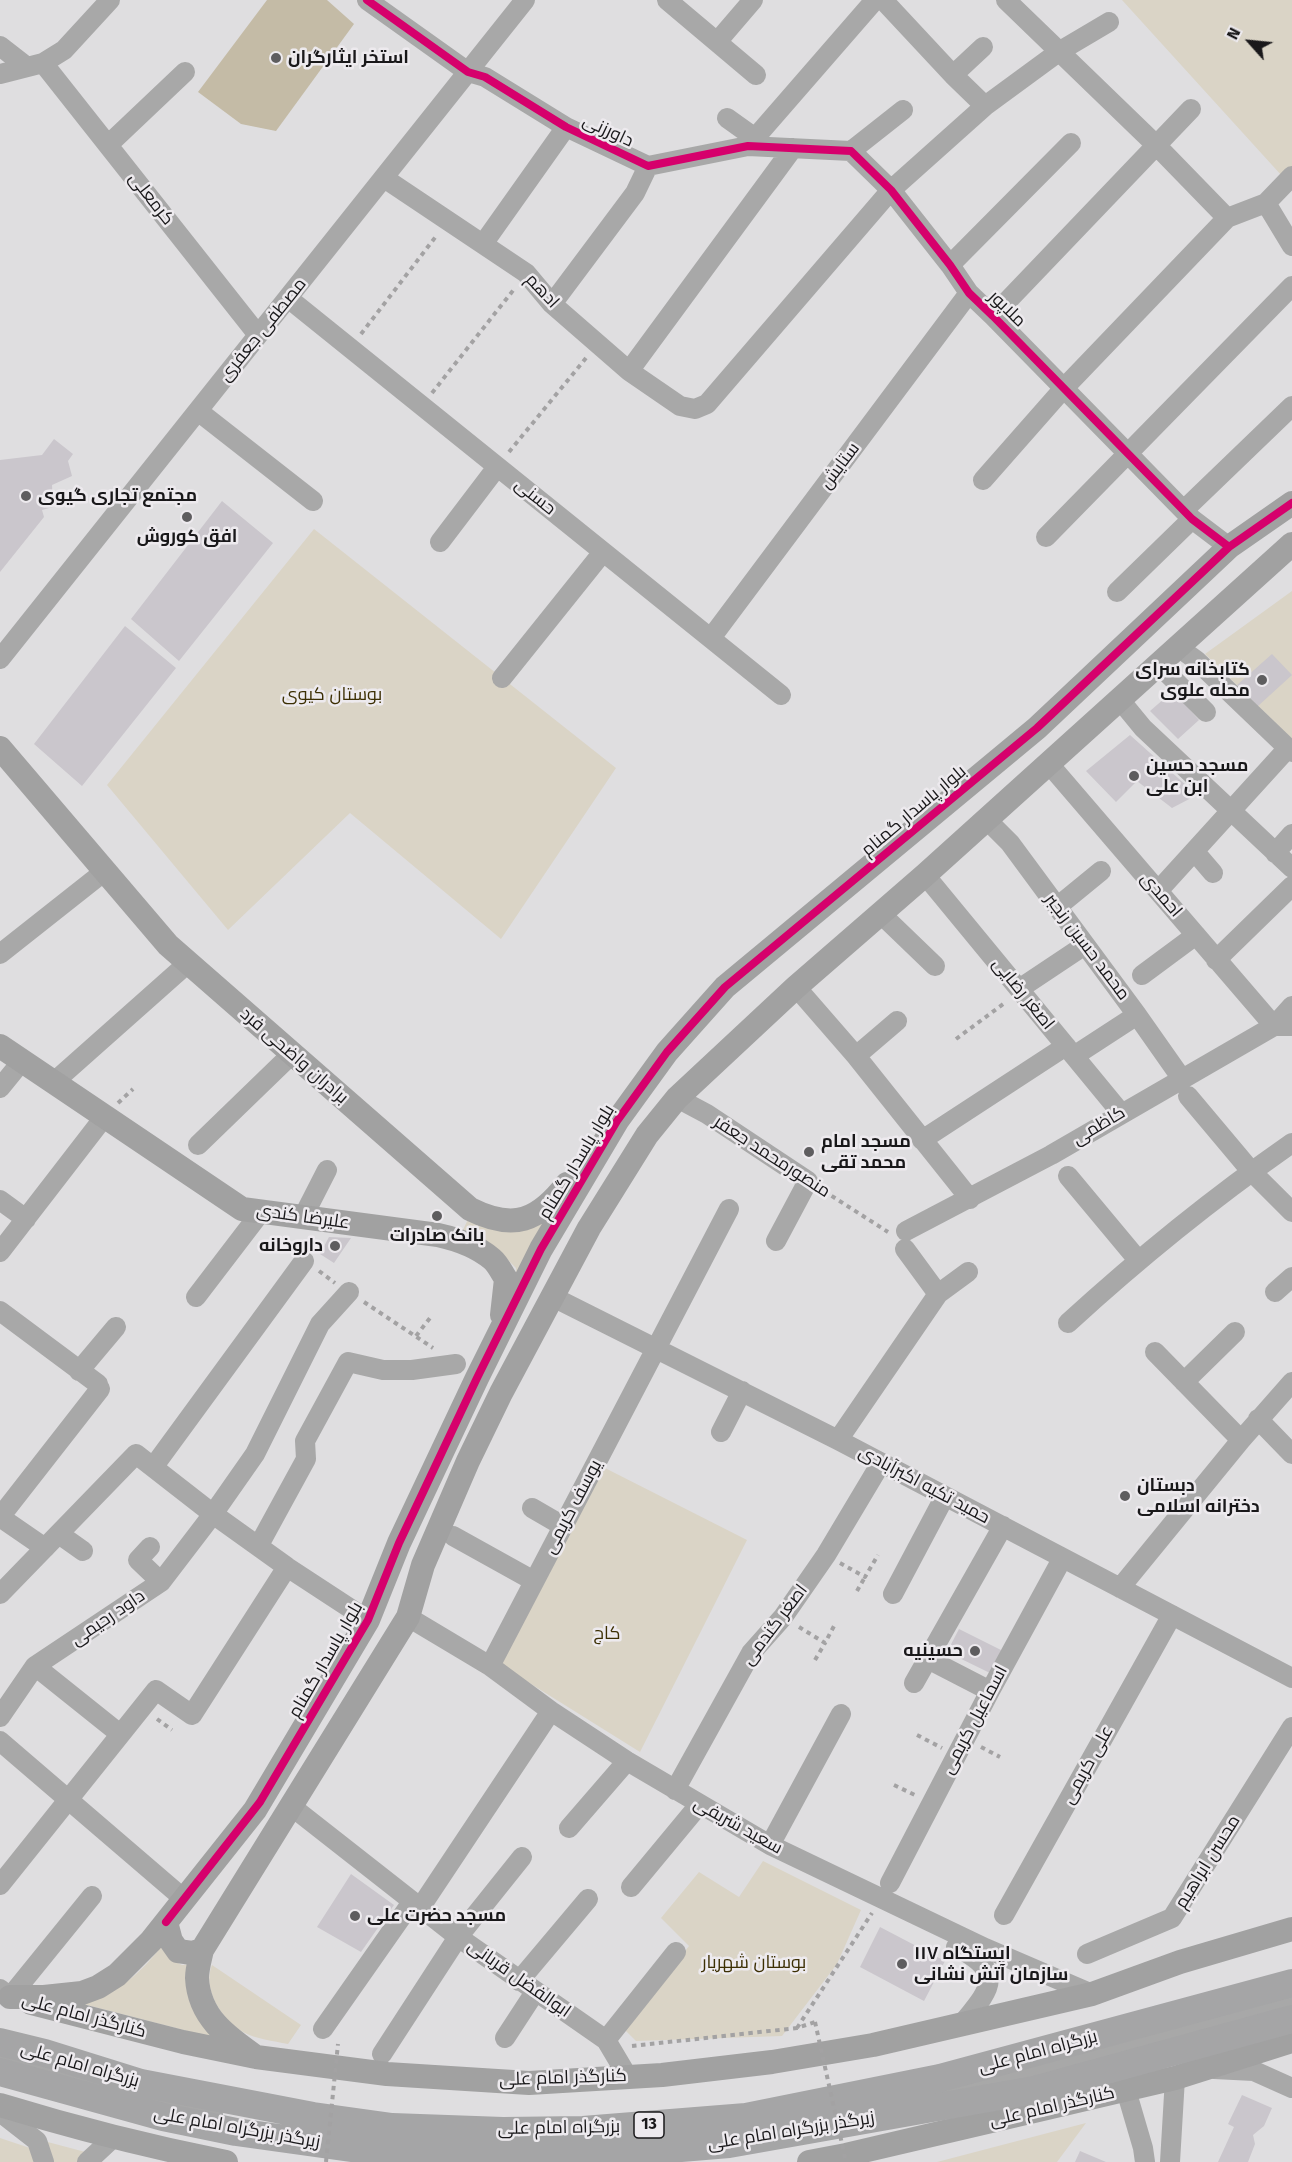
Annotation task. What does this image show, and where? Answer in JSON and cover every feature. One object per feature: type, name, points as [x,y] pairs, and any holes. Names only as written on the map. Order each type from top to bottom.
[{"type":"highway","name":"بزرگراه امام علی","points":[[0,2042],[45,2053],[141,2083],[313,2116],[392,2127],[503,2131],[583,2130],[746,2117],[940,2078],[1292,1983]]},
{"type":"highway","name":"زیرگذر بزرگراه امام علی","points":[[0,2072],[174,2119],[236,2132],[359,2149],[508,2156],[610,2154],[729,2144],[1034,2090],[1292,2019]]},
{"type":"main road","name":"بلوار پاسدار گمنام","points":[[4,1993],[68,1995],[98,1987],[117,1975],[166,1922],[260,1802],[369,1620],[399,1543],[541,1249],[617,1121],[667,1052],[725,987],[1037,728],[1229,547],[1292,503]]},
{"type":"main road","points":[[255,2057],[223,2034],[209,2016],[200,1995],[197,1975],[202,1950],[408,1617],[423,1565],[468,1461],[501,1393],[600,1209],[647,1135],[677,1098],[796,987],[987,820],[1292,544]]},
{"type":"main road","name":"برادران واضحی فرد","points":[[0,748],[168,945],[470,1209],[490,1219],[511,1221],[534,1215],[552,1203],[617,1121]]},
{"type":"main road","name":"علیرضا کندی","points":[[0,1046],[242,1209],[438,1235],[456,1239],[492,1259],[506,1279],[503,1310],[496,1340]]},
{"type":"main road","points":[[438,1235],[452,1228],[458,1218],[453,1195]]},
{"type":"main road","points":[[166,1922],[171,1941],[178,1950],[192,1953],[202,1950]]},
{"type":"main road","name":"کنارگذر امام علی","points":[[4,1993],[52,2010],[255,2057],[387,2074],[529,2083],[628,2077],[772,2062],[873,2045],[1092,1994],[1180,1962],[1292,1929]]},
{"type":"main road","points":[[0,2029],[45,2053]]},
{"type":"main road","name":"کنارگذر امام علی","points":[[809,2162],[846,2156],[1175,2078],[1292,2041]]},
{"type":"main road","points":[[0,2105],[114,2138],[226,2162]]},
{"type":"street","points":[[0,74],[35,65],[64,50],[110,0]]},
{"type":"street","name":"داورزنی","points":[[367,0],[468,72],[485,77],[566,128],[648,166],[751,142]]},
{"type":"street","name":"مصطفی جعفری","points":[[0,660],[525,0]]},
{"type":"street","points":[[667,0],[756,75]]},
{"type":"street","points":[[717,42],[753,0]]},
{"type":"street","points":[[751,142],[874,0]]},
{"type":"street","points":[[883,0],[952,75],[985,106]]},
{"type":"street","points":[[1006,0],[1156,145],[1227,218]]},
{"type":"street","points":[[891,190],[985,106],[1060,51],[1109,22]]},
{"type":"street","name":"کرمعلی","points":[[0,46],[35,65],[108,146],[258,335]]},
{"type":"street","points":[[952,75],[983,47]]},
{"type":"street","points":[[108,146],[185,72]]},
{"type":"street","points":[[993,316],[1191,109]]},
{"type":"street","points":[[727,118],[751,142],[793,148],[851,151],[903,110]]},
{"type":"street","points":[[483,244],[566,128]]},
{"type":"street","points":[[950,265],[1071,143]]},
{"type":"street","points":[[629,371],[793,148]]},
{"type":"street","name":"ملاپور","points":[[851,151],[891,190],[950,265],[969,294],[1188,514],[1229,547]]},
{"type":"street","points":[[552,304],[635,193],[648,166]]},
{"type":"street","points":[[983,480],[1064,388],[1227,218],[1266,203],[1292,176]]},
{"type":"street","name":"ادهم","points":[[384,178],[526,273],[552,304],[629,371],[680,406],[695,409],[707,404],[891,190]]},
{"type":"street","points":[[1266,203],[1292,246]]},
{"type":"street","points":[[1046,537],[1292,286]]},
{"type":"street","name":"ستایش","points":[[711,639],[969,294]]},
{"type":"street","name":"حسنی","points":[[288,298],[781,695]]},
{"type":"street","points":[[1117,592],[1292,406]]},
{"type":"street","points":[[198,411],[313,501]]},
{"type":"street","points":[[440,542],[497,467]]},
{"type":"street","points":[[502,678],[603,552]]},
{"type":"street","points":[[1158,891],[1290,750],[1196,660],[1178,647]]},
{"type":"street","points":[[1159,665],[1206,712]]},
{"type":"street","points":[[1120,700],[1143,728],[1292,868]]},
{"type":"street","name":"احمدی","points":[[1049,764],[1216,960],[1283,1026]]},
{"type":"street","name":"محمد حسین رنجبر","points":[[987,820],[1010,843],[1137,1015],[1185,1087],[1251,1172],[1292,1212]]},
{"type":"street","points":[[1275,853],[1292,834]]},
{"type":"street","points":[[1195,852],[1213,873]]},
{"type":"street","points":[[0,954],[105,871]]},
{"type":"street","points":[[1058,907],[1101,871]]},
{"type":"street","name":"اصغر رضایی","points":[[925,875],[1121,1113]]},
{"type":"street","points":[[1216,960],[1292,886]]},
{"type":"street","points":[[881,914],[935,966]]},
{"type":"street","points":[[1142,975],[1196,935]]},
{"type":"street","points":[[1020,990],[1085,945]]},
{"type":"street","points":[[54,1082],[188,963]]},
{"type":"street","points":[[796,987],[856,1056],[970,1199]]},
{"type":"street","name":"کاظمی","points":[[905,1240],[970,1199],[1051,1155],[1121,1113],[1185,1087],[1283,1026],[1292,1006]]},
{"type":"street","points":[[922,1140],[1070,1051],[1137,1015]]},
{"type":"street","points":[[856,1056],[897,1021]]},
{"type":"street","points":[[198,1145],[292,1054]]},
{"type":"street","points":[[0,1088],[22,1061]]},
{"type":"street","name":"منصورمحمد جعفر","points":[[677,1098],[707,1114],[808,1181]]},
{"type":"street","points":[[0,1252],[105,1116]]},
{"type":"street","points":[[1068,1323],[1138,1260],[1292,1143]]},
{"type":"street","points":[[303,1217],[327,1170]]},
{"type":"street","points":[[1068,1176],[1138,1260]]},
{"type":"street","points":[[776,1242],[808,1181]]},
{"type":"street","points":[[0,1200],[26,1219]]},
{"type":"street","name":"یوسف کریمی","points":[[489,1666],[729,1209]]},
{"type":"street","points":[[196,1297],[261,1212]]},
{"type":"street","points":[[905,1240],[938,1294]]},
{"type":"street","points":[[154,1466],[304,1261]]},
{"type":"street","points":[[838,1440],[938,1294],[968,1272]]},
{"type":"street","points":[[1275,1292],[1292,1277]]},
{"type":"street","name":"داود رحیمی","points":[[0,1718],[35,1666],[161,1582],[255,1454],[320,1324],[349,1292]]},
{"type":"street","name":"حمید تکیه اکبرآبادی","points":[[553,1297],[838,1440],[1292,1678]]},
{"type":"street","points":[[0,1311],[99,1387],[0,1517],[45,1548]]},
{"type":"street","points":[[79,1371],[116,1327]]},
{"type":"street","points":[[1184,1382],[1235,1332]]},
{"type":"street","points":[[1155,1352],[1241,1440]]},
{"type":"street","points":[[258,1545],[306,1459],[305,1441],[348,1362],[383,1370],[412,1370],[456,1364]]},
{"type":"street","points":[[1120,1588],[1258,1419],[1292,1382]]},
{"type":"street","points":[[721,1432],[742,1391]]},
{"type":"street","points":[[1258,1419],[1290,1449]]},
{"type":"street","points":[[0,1594],[134,1454],[139,1454],[213,1514],[287,1567],[369,1620]]},
{"type":"street","name":"اصغر گندمی","points":[[675,1790],[751,1653],[783,1617],[826,1555],[881,1463]]},
{"type":"street","points":[[893,1594],[945,1496]]},
{"type":"street","points":[[532,1508],[563,1526]]},
{"type":"street","points":[[914,1683],[1003,1526]]},
{"type":"street","points":[[59,1534],[83,1551]]},
{"type":"street","points":[[453,1536],[534,1581]]},
{"type":"street","points":[[150,1547],[138,1560],[161,1582]]},
{"type":"street","name":"اسماعیل کریمی","points":[[886,1891],[956,1755],[1062,1559]]},
{"type":"street","points":[[0,1885],[156,1690],[192,1715],[287,1567]]},
{"type":"street","name":"علی کریمی","points":[[1004,1915],[1172,1615]]},
{"type":"street","name":"سعید شریفی","points":[[408,1617],[489,1666],[551,1711],[627,1761],[770,1845],[886,1891],[985,1948],[1092,1994]]},
{"type":"street","points":[[928,1659],[990,1691]]},
{"type":"street","points":[[35,1666],[120,1734]]},
{"type":"street","points":[[323,2030],[416,1905],[551,1711]]},
{"type":"street","points":[[770,1845],[841,1714]]},
{"type":"street","name":"محسن ابراهیم","points":[[1087,1954],[1172,1918],[1292,1727]]},
{"type":"street","points":[[0,1741],[184,1899]]},
{"type":"street","points":[[569,1828],[627,1761]]},
{"type":"street","points":[[631,1887],[699,1805]]},
{"type":"street","name":"ابوالفضل قربانی","points":[[291,1806],[458,1937],[606,2040]]},
{"type":"street","points":[[382,2054],[458,1937],[522,1857]]},
{"type":"street","points":[[886,1891],[897,1917],[976,1958],[987,1971],[989,1984],[983,1999],[962,2024]]},
{"type":"street","points":[[4,1993],[92,1896]]},
{"type":"street","points":[[505,2038],[527,1986],[588,1899]]},
{"type":"street","points":[[628,2077],[606,2040],[676,1952]]},
{"type":"street","points":[[0,2056],[47,2071],[239,2120],[339,2138],[507,2150],[566,2149],[739,2136],[896,2104],[1292,2004]]},
{"type":"street","points":[[1206,2068],[1254,2071],[1292,2088]]},
{"type":"street","points":[[1170,2162],[1175,2078]]},
{"type":"street","points":[[1126,2090],[1145,2162]]},
{"type":"street","points":[[0,2112],[37,2141],[44,2162]]},
{"type":"street","points":[[87,2162],[114,2138]]},
{"type":"path","points":[[350,349],[448,220]]},
{"type":"path","points":[[422,406],[526,273]]},
{"type":"path","points":[[497,467],[597,344]]},
{"type":"path","points":[[956,1039],[1020,990]]},
{"type":"path","points":[[270,1241],[304,1261],[456,1364]]},
{"type":"path","points":[[416,1336],[430,1318]]},
{"type":"path","points":[[826,1555],[865,1577]]},
{"type":"path","points":[[857,1591],[878,1555]]},
{"type":"path","points":[[783,1617],[825,1643]]},
{"type":"path","points":[[815,1660],[834,1626]]},
{"type":"path","points":[[917,1735],[956,1755]]},
{"type":"path","points":[[894,1785],[931,1803]]},
{"type":"path","points":[[797,2028],[886,1891]]},
{"type":"path","points":[[606,2040],[623,2047],[797,2028],[815,2022],[846,2162]]},
{"type":"path","points":[[326,2162],[338,2044]]},
{"type":"green space","points":[[1122,0],[1292,0],[1292,187]]},
{"type":"green space","name":"بوستان کیوی","points":[[314,529],[616,768],[501,939],[350,813],[228,930],[107,785]]},
{"type":"green space","points":[[1292,591],[1292,739],[1205,654]]},
{"type":"green space","points":[[469,1217],[545,1221],[517,1286],[516,1268],[503,1255],[462,1232]]},
{"type":"green space","name":"کاج","points":[[603,1467],[747,1540],[640,1752],[499,1664]]},
{"type":"green space","name":"بوستان شهریار","points":[[763,1861],[861,1910],[837,1964],[782,2036],[636,2041],[624,2029],[689,1946],[661,1918],[699,1872],[739,1897]]},
{"type":"green space","points":[[165,1942],[172,1960],[182,1965],[192,1964],[218,2039],[83,2004],[108,1993],[129,1980]]},
{"type":"green space","points":[[212,1965],[301,2025],[288,2044],[265,2040],[243,2032],[227,2019],[212,1993],[210,1974]]},
{"type":"green space","points":[[1086,2123],[1057,2162],[937,2162]]},
{"type":"green space","points":[[0,2138],[30,2148],[35,2162],[0,2162]]},
{"type":"green space","points":[[44,2141],[89,2153],[78,2162],[50,2162]]},
{"type":"shaded area","name":"استخر ایثارگران","points":[[267,0],[327,0],[354,24],[276,131],[241,124],[198,92]]},
{"type":"building","name":"مجتمع تجاری گیوی","points":[[54,439],[73,454],[68,461],[72,476],[52,485],[53,507],[42,510],[44,517],[0,572],[0,460],[42,455]]},
{"type":"building","points":[[222,501],[273,543],[179,661],[131,619]]},
{"type":"building","points":[[125,626],[176,668],[82,786],[34,744]]},
{"type":"building","points":[[1272,654],[1292,675],[1258,706],[1237,685]]},
{"type":"building","points":[[1173,691],[1199,720],[1178,739],[1150,711]]},
{"type":"building","name":"مسجد حسین ابن علی","points":[[1130,735],[1197,795],[1172,808],[1137,781],[1116,802],[1086,771]]},
{"type":"building","name":"داروخانه","points":[[329,1237],[351,1238],[334,1263],[320,1254]]},
{"type":"building","name":"حسینیه","points":[[959,1629],[1003,1651],[992,1674],[947,1652]]},
{"type":"building","name":"مسجد حضرت علی","points":[[351,1874],[394,1905],[361,1952],[317,1927]]},
{"type":"building","name":"ایستگاه ۱۱۷ سازمان آتش نشانی","points":[[880,1927],[945,1961],[924,2001],[860,1967]]},
{"type":"building","points":[[1242,2095],[1272,2108],[1264,2126],[1253,2135],[1255,2144],[1248,2162],[1218,2162],[1234,2127],[1228,2124]]},
{"type":"building","points":[[1080,2151],[1106,2162],[1075,2162]]},
{"type":"cycle path","points":[[367,0],[468,72],[485,77],[566,127],[648,166],[748,146],[851,151],[891,190],[969,293],[1192,519],[1229,547]]},
{"type":"cycle path","points":[[166,1922],[260,1802],[368,1620],[399,1543],[541,1249],[617,1121],[667,1052],[725,987],[1037,728],[1229,547],[1292,503]]},
{"type":"place","name":"استخر ایثارگران","points":[[276,58]]},
{"type":"place","name":"مجتمع تجاری گیوی","points":[[26,496]]},
{"type":"place","name":"افق کوروش","points":[[187,517]]},
{"type":"place","name":"کتابخانه سرای محله علوی","points":[[1262,680]]},
{"type":"place","name":"مسجد حسین ابن علی","points":[[1134,776]]},
{"type":"place","name":"مسجد امام محمد تقی","points":[[809,1152]]},
{"type":"place","name":"بانک صادرات","points":[[437,1216]]},
{"type":"place","name":"داروخانه","points":[[335,1246]]},
{"type":"place","name":"دبستان دخترانه اسلامی","points":[[1125,1496]]},
{"type":"place","name":"حسینیه","points":[[975,1651]]},
{"type":"place","name":"مسجد حضرت علی","points":[[355,1916]]},
{"type":"place","name":"ایستگاه ۱۱۷ سازمان آتش نشانی","points":[[902,1964]]}]
